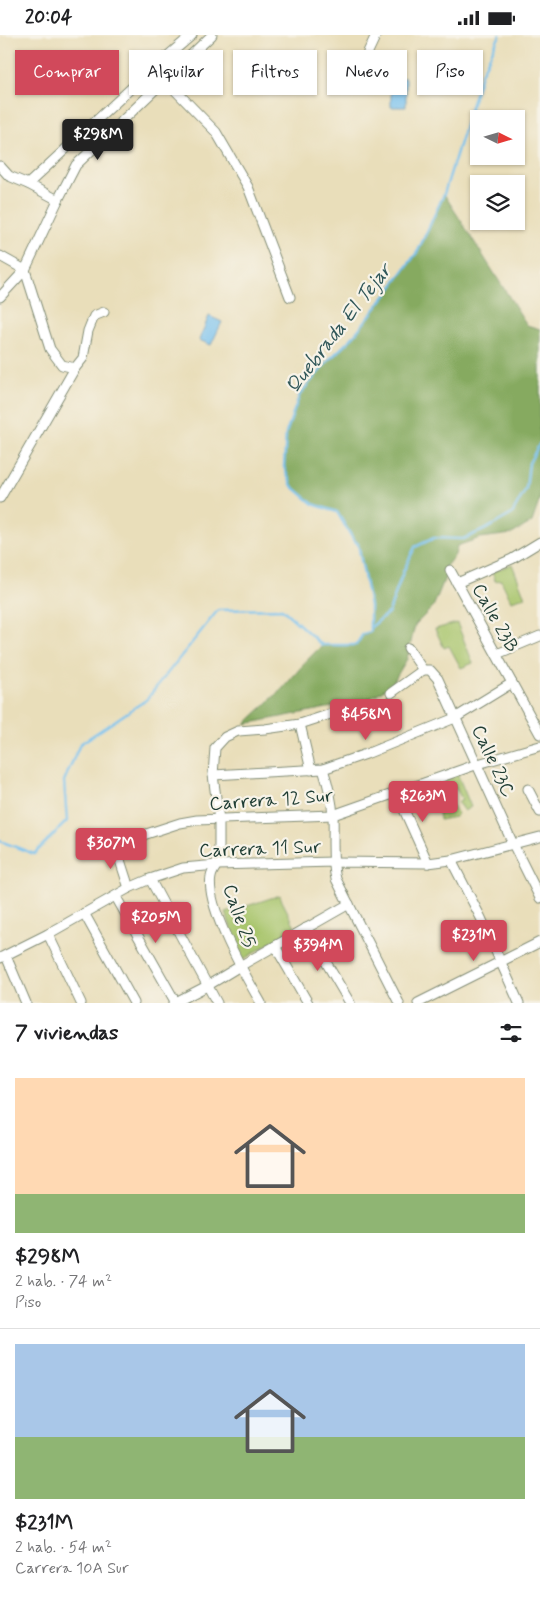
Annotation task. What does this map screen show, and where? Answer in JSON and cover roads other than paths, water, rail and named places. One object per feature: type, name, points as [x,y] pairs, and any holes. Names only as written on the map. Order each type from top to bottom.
[{"type":"street","points":[[175,50],[193,35],[202,44]]},
{"type":"street","points":[[196,50],[212,35]]},
{"type":"street","points":[[369,50],[376,35]]},
{"type":"street","points":[[28,184],[129,90]]},
{"type":"street","points":[[0,297],[25,269],[76,165],[150,95]]},
{"type":"street","points":[[181,95],[216,132],[248,187],[290,297]]},
{"type":"street","points":[[0,166],[8,175],[58,200]]},
{"type":"street","points":[[0,256],[25,269],[50,349],[62,365],[75,368]]},
{"type":"street","points":[[0,498],[75,368],[83,358],[88,331],[94,316],[104,312]]},
{"type":"street","points":[[457,583],[512,559],[540,542]]},
{"type":"street","name":"Calle 23B","points":[[450,570],[540,734]]},
{"type":"street","points":[[497,654],[540,636]]},
{"type":"street","name":"Calle 23C","points":[[408,648],[422,670],[430,670],[438,679],[540,898]]},
{"type":"street","points":[[391,693],[422,670]]},
{"type":"street","points":[[213,775],[323,769],[366,754],[455,717],[512,683]]},
{"type":"street","points":[[312,770],[300,724],[340,711]]},
{"type":"street","name":"Calle 25","points":[[261,1003],[240,966],[219,919],[211,894],[211,877],[219,862],[219,820],[213,775],[215,748],[225,737],[238,731],[300,724]]},
{"type":"street","name":"Carrera 12 Sur","points":[[130,888],[118,855],[118,847],[131,839],[165,827],[180,823],[219,820],[333,815],[478,764],[540,746]]},
{"type":"street","points":[[323,769],[333,815],[336,879],[399,1003]]},
{"type":"street","points":[[528,789],[540,812]]},
{"type":"street","points":[[396,792],[428,863]]},
{"type":"street","name":"Carrera 11 Sur","points":[[3,957],[130,888],[183,868],[217,865],[334,862],[428,863],[451,860],[540,837]]},
{"type":"street","points":[[451,860],[481,918],[519,1003]]},
{"type":"street","points":[[150,879],[217,1003]]},
{"type":"street","points":[[116,897],[175,1003],[349,904]]},
{"type":"street","points":[[84,913],[134,1003]]},
{"type":"street","points":[[306,928],[350,1003]]},
{"type":"street","points":[[48,934],[82,1003]]},
{"type":"street","points":[[418,1003],[540,942]]},
{"type":"street","points":[[275,946],[308,1003]]},
{"type":"street","points":[[3,957],[26,1003]]},
{"type":"water","points":[[391,95],[406,95],[406,107],[391,107]]},
{"type":"water","points":[[209,316],[222,322],[211,345],[199,340]]},
{"type":"waterway","name":"Quebrada El Tejar","points":[[0,841],[34,854],[67,821],[64,781],[80,744],[146,700],[218,610],[282,609],[322,645],[356,645],[363,634],[370,632],[370,606],[358,544],[337,512],[313,504],[292,486],[284,467],[286,433],[300,394],[330,359],[351,339],[418,251],[444,194],[481,74],[500,35]]},
{"type":"waterway","points":[[371,627],[389,612],[403,572],[415,547],[434,538],[463,539],[486,529],[512,514],[526,489],[529,463],[540,443]]}]
